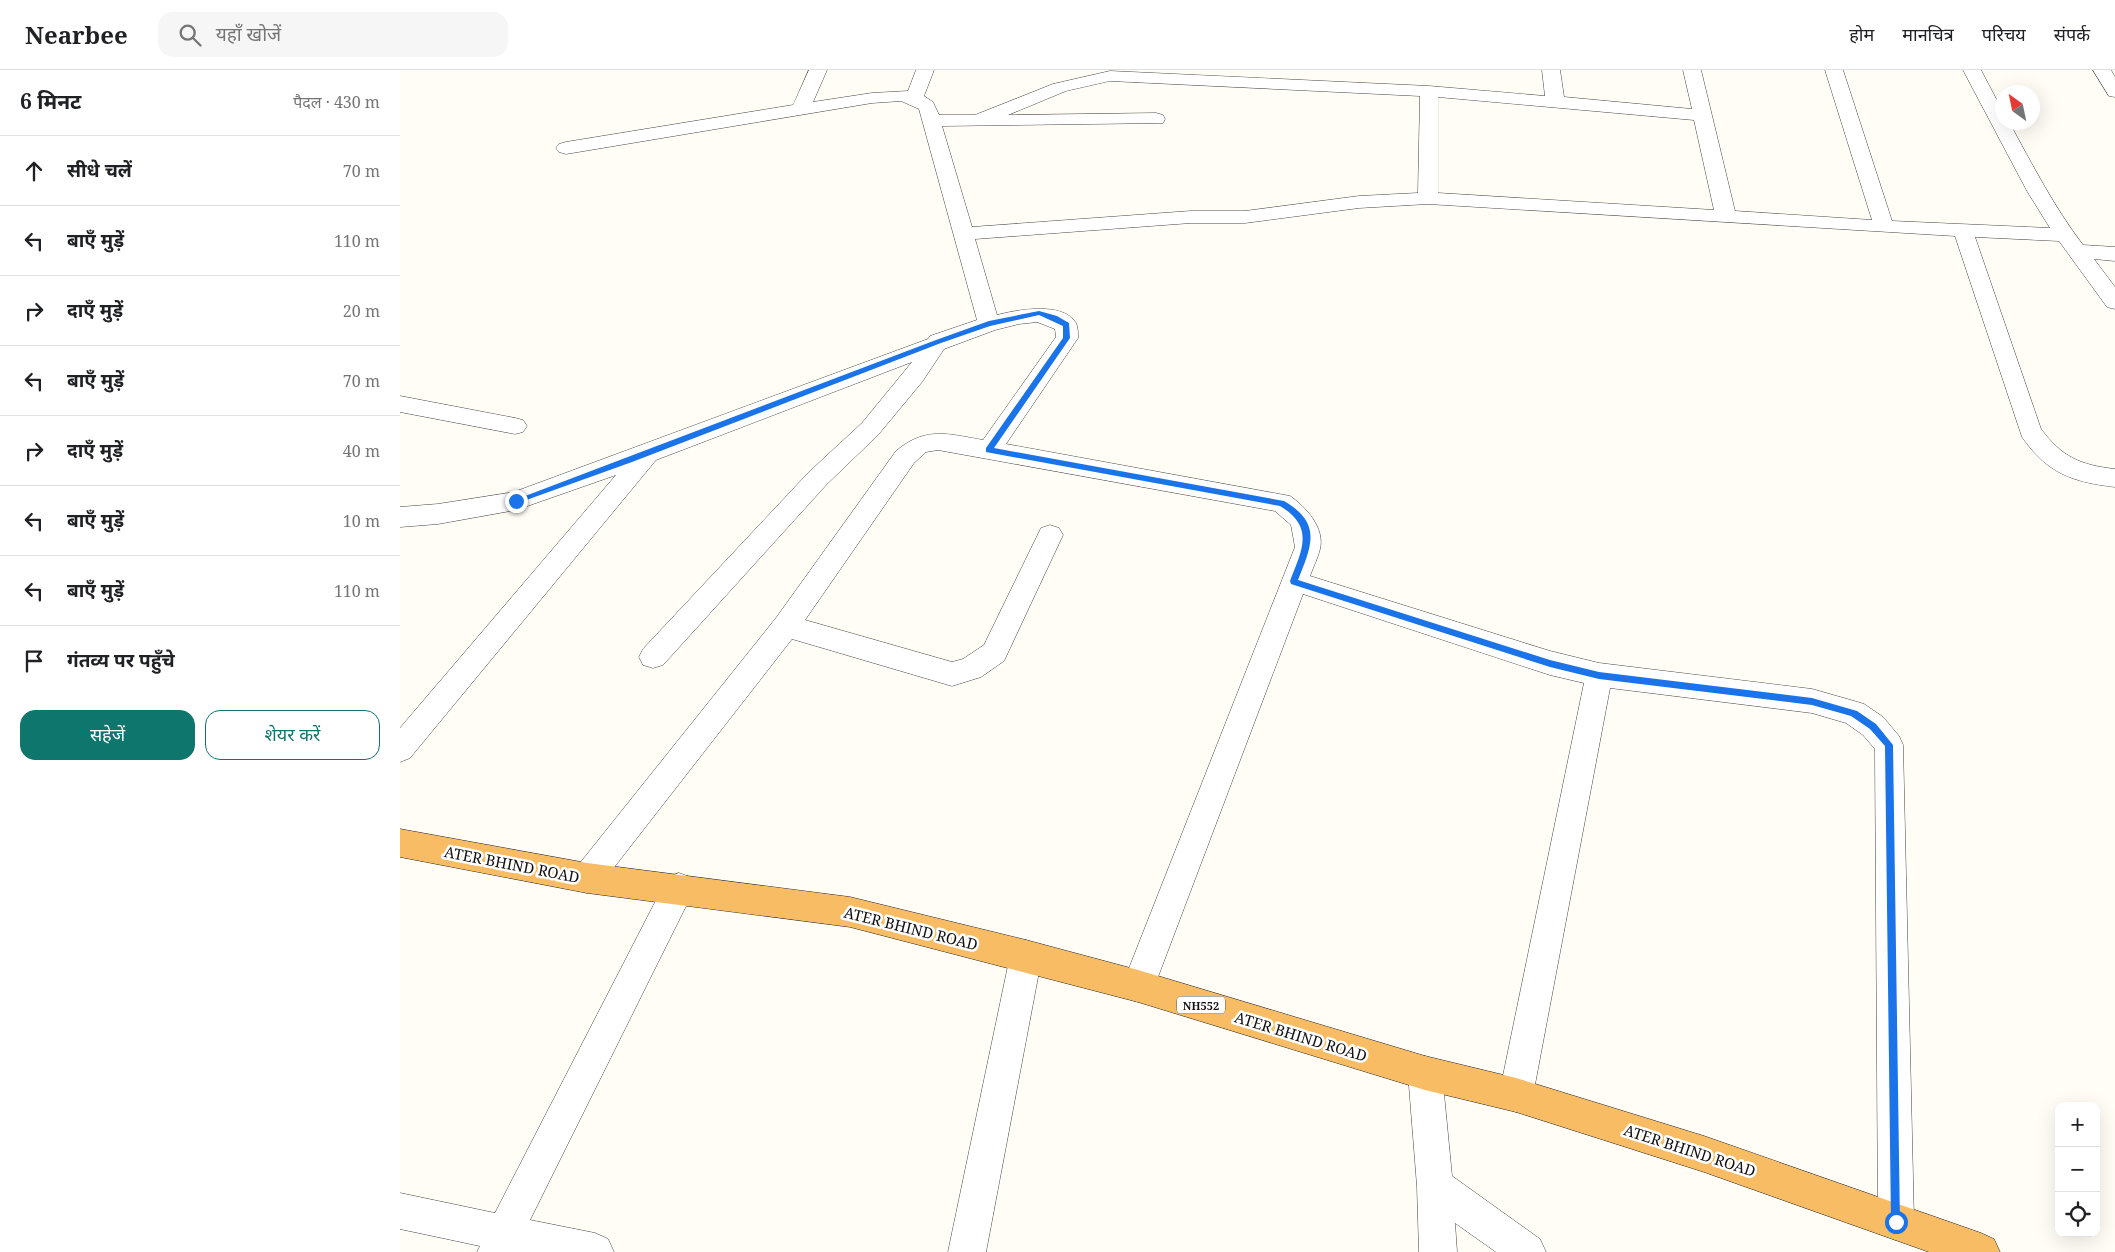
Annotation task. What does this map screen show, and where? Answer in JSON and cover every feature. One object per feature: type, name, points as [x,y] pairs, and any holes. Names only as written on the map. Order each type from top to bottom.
[{"type":"highway","name":"ATER BHIND ROAD","points":[[400,843],[587,878],[679,888],[850,912],[1026,956],[1138,986],[1425,1073],[1516,1095],[1704,1154],[1981,1252]]},
{"type":"street","points":[[800,110],[818,70]]},
{"type":"street","points":[[915,96],[925,70]]},
{"type":"street","points":[[1551,70],[1555,102]]},
{"type":"street","points":[[1692,70],[1726,217]]},
{"type":"street","points":[[1834,70],[1884,227]]},
{"type":"street","points":[[1972,70],[2037,192],[2065,235],[2115,302]]},
{"type":"street","points":[[2102,70],[2115,92]]},
{"type":"street","points":[[979,120],[1065,85],[1090,78],[1110,76],[1429,90],[1702,115]]},
{"type":"street","points":[[1428,198],[1429,90]]},
{"type":"street","points":[[566,148],[800,110],[901,95],[915,96],[927,106],[932,121],[989,324]]},
{"type":"street","points":[[932,121],[1156,119]]},
{"type":"street","points":[[963,234],[1191,217],[1245,217],[1359,202],[1428,198],[1884,227],[2065,235]]},
{"type":"street","points":[[1963,231],[2030,431],[2042,449],[2056,461],[2074,471],[2115,478]]},
{"type":"street","points":[[2078,251],[2115,254]]},
{"type":"street","points":[[400,517],[438,514],[516,501],[649,453],[938,341],[989,324],[1039,313],[1054,318],[1066,325],[1067,338],[989,450]]},
{"type":"street","points":[[653,658],[818,478],[870,429],[914,376],[938,341]]},
{"type":"street","points":[[400,404],[516,426]]},
{"type":"street","points":[[587,878],[786,626],[905,457],[919,445],[938,441],[1281,503],[1304,521],[1308,546],[1138,986]]},
{"type":"street","points":[[400,749],[649,453]]},
{"type":"street","points":[[786,626],[952,674],[971,669],[994,653],[1050,535]]},
{"type":"street","points":[[1294,581],[1550,663],[1599,676],[1812,701],[1854,713],[1873,726],[1889,745],[1896,1222]]},
{"type":"street","points":[[1516,1095],[1599,676]]},
{"type":"street","points":[[500,1242],[679,888]]},
{"type":"street","points":[[967,1252],[1026,956]]},
{"type":"street","points":[[1425,1073],[1435,1186],[1438,1252]]},
{"type":"street","points":[[1435,1186],[1527,1252]]},
{"type":"street","points":[[400,1211],[500,1242],[595,1252]]},
{"type":"route","points":[[516,501],[630,460],[938,341],[989,324],[1039,313],[1054,318],[1066,325],[1067,338],[989,450],[1281,503],[1304,521],[1308,546],[1294,581],[1550,663],[1599,676],[1812,701],[1854,713],[1873,726],[1889,745],[1896,1222]]}]
